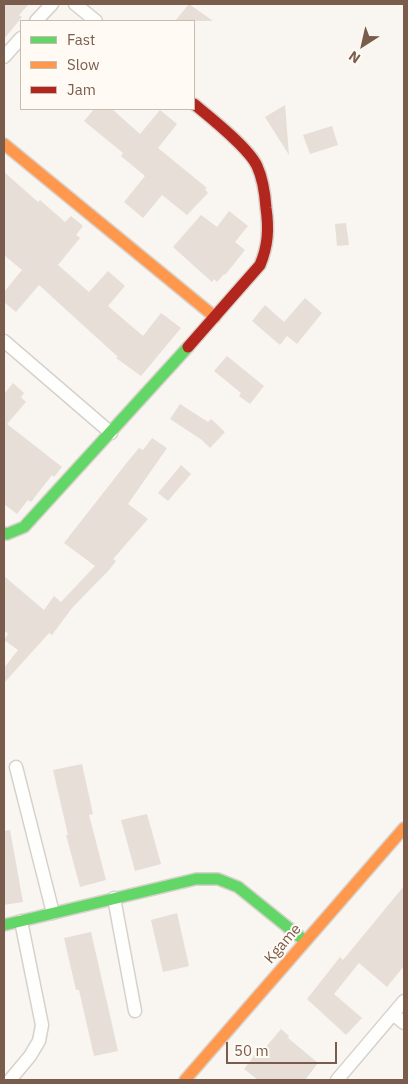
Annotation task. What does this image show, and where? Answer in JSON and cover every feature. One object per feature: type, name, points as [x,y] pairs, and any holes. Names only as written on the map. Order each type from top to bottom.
[{"type":"street","points":[[37,20],[52,4]]},
{"type":"street","points":[[75,4],[95,20]]},
{"type":"street","points":[[4,57],[20,39]]},
{"type":"street","points":[[4,533],[7,534],[24,527],[111,433],[260,265],[266,251],[269,228],[264,190],[257,165],[237,141],[195,105]]},
{"type":"street","points":[[4,144],[215,317]]},
{"type":"street","points":[[4,341],[111,433]]},
{"type":"street","points":[[16,767],[53,913]]},
{"type":"street","name":"Kgame","points":[[185,1080],[404,828]]},
{"type":"street","points":[[4,925],[196,880],[218,879],[238,887],[306,941]]},
{"type":"street","points":[[114,898],[135,1011]]},
{"type":"street","points":[[10,1080],[39,1042],[42,1024],[22,921]]},
{"type":"street","points":[[337,1080],[404,1001]]},
{"type":"street","points":[[393,1014],[404,1023]]},
{"type":"building","points":[[4,4],[29,4],[19,15],[22,17],[4,39]]},
{"type":"building","points":[[189,4],[213,21],[195,20],[176,20]]},
{"type":"building","points":[[285,105],[289,155],[265,117]]},
{"type":"building","points":[[93,110],[113,110],[140,134],[160,110],[177,124],[158,148],[207,188],[205,189],[208,193],[187,215],[162,195],[143,218],[124,202],[145,176],[121,156],[123,153],[84,121]]},
{"type":"building","points":[[332,126],[338,145],[310,154],[303,135]]},
{"type":"building","points":[[4,172],[38,202],[40,200],[65,222],[71,216],[83,226],[76,235],[80,238],[58,265],[89,292],[108,271],[125,286],[108,306],[143,336],[161,313],[181,328],[141,376],[116,358],[118,357],[39,285],[16,312],[4,302],[4,292],[22,270],[4,255]]},
{"type":"building","points":[[229,211],[248,226],[235,242],[245,250],[225,275],[217,282],[214,279],[212,282],[173,247],[201,215],[217,227]]},
{"type":"building","points":[[346,223],[349,245],[337,246],[335,224]]},
{"type":"building","points":[[305,298],[322,313],[297,344],[287,336],[280,345],[252,321],[265,305],[284,322]]},
{"type":"building","points":[[227,356],[264,386],[250,404],[239,396],[241,393],[214,371]]},
{"type":"building","points":[[13,383],[24,393],[21,397],[26,402],[7,424],[62,467],[54,477],[52,475],[31,502],[28,500],[17,514],[4,504],[4,394]]},
{"type":"building","points":[[180,404],[208,422],[211,419],[225,432],[210,448],[202,440],[170,419]]},
{"type":"building","points":[[152,438],[167,448],[128,504],[148,519],[113,559],[116,561],[109,570],[72,608],[52,635],[49,633],[4,683],[4,668],[18,650],[4,640],[8,634],[4,630],[4,576],[44,610],[54,596],[61,602],[95,566],[64,543],[139,448],[143,450]]},
{"type":"building","points":[[181,465],[191,474],[168,501],[158,493]]},
{"type":"building","points":[[82,764],[93,814],[89,815],[106,880],[80,887],[66,835],[68,835],[53,770]]},
{"type":"building","points":[[147,814],[161,864],[135,871],[121,820]]},
{"type":"building","points":[[10,830],[23,902],[4,905],[4,831]]},
{"type":"building","points":[[404,886],[404,966],[387,987],[359,963],[334,994],[362,1018],[346,1035],[307,999],[340,957],[343,960]]},
{"type":"building","points":[[177,913],[189,966],[163,972],[151,920]]},
{"type":"building","points":[[91,932],[118,1051],[94,1056],[79,990],[76,990],[64,938]]},
{"type":"building","points":[[281,1029],[289,1036],[288,1038],[318,1063],[305,1080],[258,1080],[244,1069],[257,1052],[260,1054]]},
{"type":"traffic: fast","points":[[4,533],[7,534],[24,527],[188,347]]},
{"type":"traffic: fast","points":[[4,925],[196,879],[218,879],[238,887],[305,941]]},
{"type":"traffic: slow","points":[[4,144],[215,317]]},
{"type":"traffic: slow","points":[[185,1080],[404,828]]},
{"type":"traffic: jam","points":[[188,347],[260,265],[265,251],[268,230],[261,176],[253,159],[238,142],[195,105]]}]
